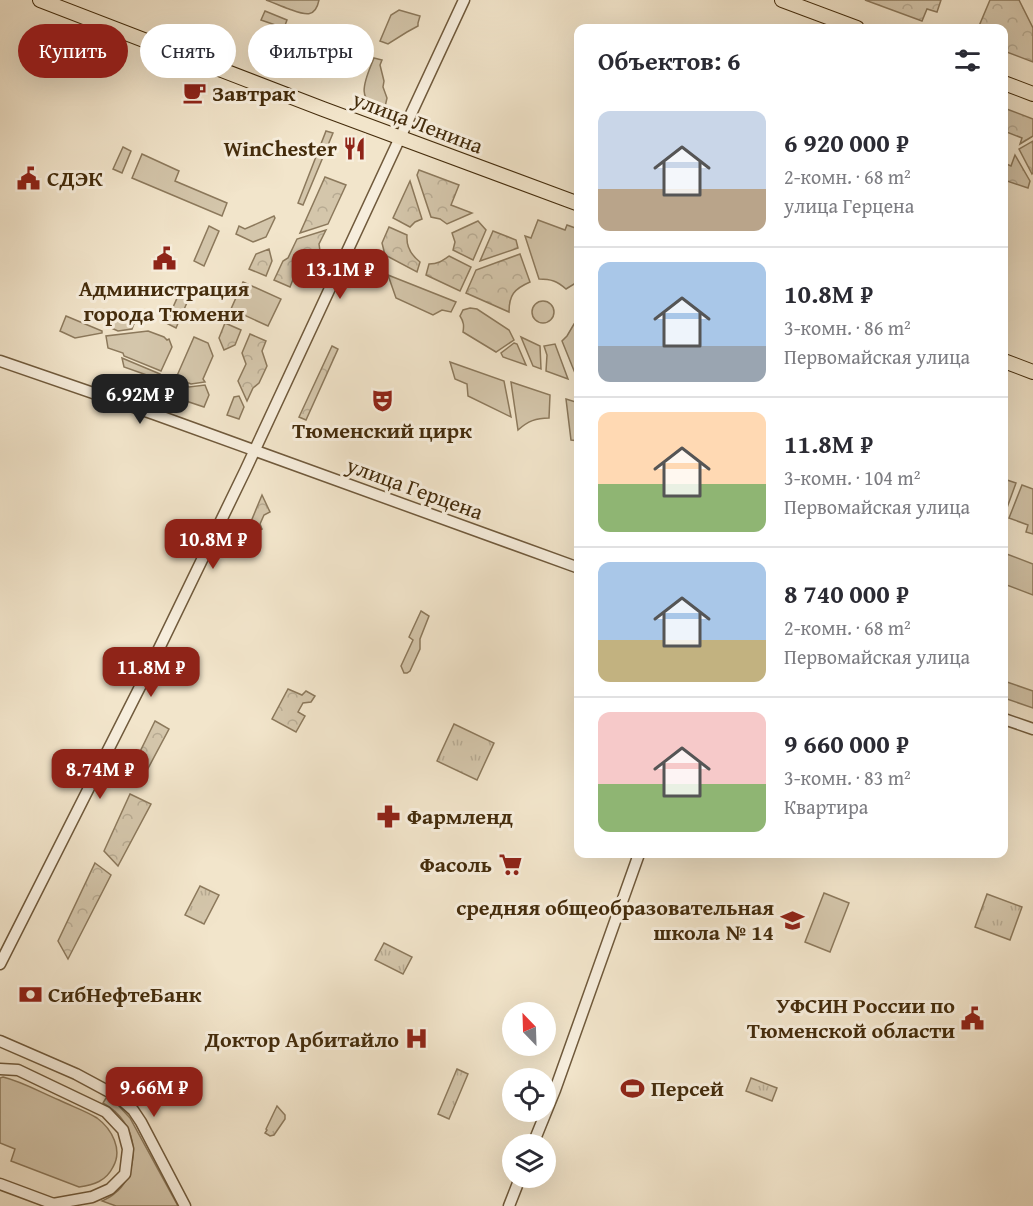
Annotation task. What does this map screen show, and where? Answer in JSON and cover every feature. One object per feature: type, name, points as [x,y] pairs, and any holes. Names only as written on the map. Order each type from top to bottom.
[{"type":"main road","name":"улица Ленина","points":[[40,0],[574,202]]},
{"type":"main road","points":[[782,0],[846,24]]},
{"type":"main road","points":[[1008,85],[1033,94]]},
{"type":"main road","points":[[1008,363],[1033,372]]},
{"type":"street","points":[[0,964],[148,673],[255,451],[464,0]]},
{"type":"street","name":"улица Герцена","points":[[0,361],[574,566]]},
{"type":"street","points":[[1008,720],[1033,729]]},
{"type":"street","points":[[537,1134],[559,1079],[638,858]]},
{"type":"street","points":[[0,1041],[76,1074],[117,1096],[133,1110],[185,1206]]},
{"type":"street","points":[[0,1069],[18,1070],[106,1112],[123,1130],[128,1149],[125,1174],[110,1190],[92,1197],[56,1205],[0,1184]]},
{"type":"street","points":[[509,1206],[516,1188]]},
{"type":"green space","points":[[266,0],[319,0],[315,11],[308,14],[299,13]]},
{"type":"green space","points":[[865,0],[941,0],[937,12],[927,9],[922,21]]},
{"type":"green space","points":[[990,0],[1019,0],[1033,28],[1033,62],[1008,53],[1008,24],[980,24]]},
{"type":"green space","points":[[399,10],[420,16],[418,26],[388,44],[380,41],[391,15]]},
{"type":"green space","points":[[265,11],[287,20],[286,24],[272,24],[261,20]]},
{"type":"green space","points":[[374,58],[382,60],[380,65],[387,98],[385,107],[368,101],[364,89],[366,78],[374,78]]},
{"type":"green space","points":[[1008,110],[1033,119],[1033,136],[1020,144],[1022,138],[1008,133]]},
{"type":"green space","points":[[326,131],[333,133],[303,205],[298,203]]},
{"type":"green space","points":[[1033,141],[1033,173],[1032,174],[1019,149]]},
{"type":"green space","points":[[123,147],[131,151],[122,173],[113,169]]},
{"type":"green space","points":[[142,154],[179,171],[175,181],[227,203],[222,216],[132,178]]},
{"type":"green space","points":[[1015,155],[1030,181],[1028,188],[1008,181],[1008,165],[1011,166]]},
{"type":"green space","points":[[419,170],[459,185],[451,205],[472,213],[447,224],[431,217],[417,175]]},
{"type":"green space","points":[[325,177],[346,185],[328,224],[300,233]]},
{"type":"green space","points":[[410,181],[422,219],[410,227],[393,218]]},
{"type":"green space","points":[[274,216],[266,237],[253,242],[236,234],[239,226],[245,229]]},
{"type":"green space","points":[[538,220],[565,230],[567,225],[574,228],[574,284],[566,289],[554,281],[539,279],[525,236],[531,238]]},
{"type":"green space","points":[[478,221],[486,230],[473,260],[453,250],[455,242],[452,233]]},
{"type":"green space","points":[[209,226],[219,231],[204,266],[194,261]]},
{"type":"green space","points":[[389,227],[407,235],[410,250],[420,262],[417,272],[385,255],[382,243]]},
{"type":"green space","points":[[326,230],[312,268],[294,277],[290,287],[274,280],[297,239]]},
{"type":"green space","points":[[493,231],[516,240],[518,248],[480,261]]},
{"type":"green space","points":[[269,249],[272,261],[266,276],[249,269],[256,254]]},
{"type":"green space","points":[[520,254],[530,282],[514,293],[510,301],[509,312],[466,293],[476,270]]},
{"type":"green space","points":[[449,256],[471,267],[460,291],[426,275],[429,264],[440,262]]},
{"type":"green space","points":[[388,275],[456,302],[451,312],[442,310],[433,315],[396,298]]},
{"type":"green space","points":[[243,282],[281,299],[268,326],[231,309]]},
{"type":"green space","points":[[182,287],[192,291],[176,328],[166,323]]},
{"type":"green space","points":[[543,301],[551,304],[554,312],[551,320],[543,323],[535,320],[532,312],[535,304]]},
{"type":"green space","points":[[477,309],[509,330],[514,340],[496,352],[463,332],[460,316],[463,310]]},
{"type":"green space","points":[[119,313],[135,321],[132,329],[118,331],[109,327],[115,314]]},
{"type":"green space","points":[[66,316],[102,331],[102,333],[75,338],[60,331]]},
{"type":"green space","points":[[225,323],[241,330],[235,345],[224,350],[219,338]]},
{"type":"green space","points":[[574,324],[574,371],[562,341]]},
{"type":"green space","points":[[148,331],[169,339],[172,347],[161,371],[108,348],[106,336]]},
{"type":"green space","points":[[250,334],[266,341],[262,351],[267,366],[247,401],[238,381],[246,364],[242,353]]},
{"type":"green space","points":[[194,337],[208,343],[213,356],[203,379],[205,382],[191,384],[176,378]]},
{"type":"green space","points":[[521,337],[540,346],[541,369],[533,366]]},
{"type":"green space","points":[[514,343],[517,344],[526,365],[503,357],[501,353]]},
{"type":"green space","points":[[555,344],[568,379],[546,371],[547,355],[544,346]]},
{"type":"green space","points":[[332,346],[338,349],[306,420],[299,417]]},
{"type":"green space","points":[[122,358],[160,374],[158,379],[124,367]]},
{"type":"green space","points":[[450,362],[504,381],[511,417],[468,396],[467,384],[455,379]]},
{"type":"green space","points":[[175,380],[189,387],[205,385],[209,395],[204,407],[168,395]]},
{"type":"green space","points":[[511,382],[550,395],[549,418],[532,421],[518,430]]},
{"type":"green space","points":[[239,396],[244,407],[239,419],[227,415],[234,397]]},
{"type":"green space","points":[[566,399],[574,401],[574,440],[571,440]]},
{"type":"green space","points":[[1008,480],[1016,483],[1008,505]]},
{"type":"green space","points":[[1022,485],[1033,489],[1033,534],[1026,532],[1028,525],[1009,518]]},
{"type":"green space","points":[[262,495],[270,512],[264,515],[260,524],[262,529],[245,536]]},
{"type":"green space","points":[[1008,555],[1033,564],[1033,595],[1008,586]]},
{"type":"green space","points":[[421,611],[429,616],[420,639],[420,649],[410,671],[404,673],[401,666],[413,640],[409,637]]},
{"type":"green space","points":[[1008,682],[1033,691],[1033,708],[1008,699]]},
{"type":"green space","points":[[288,689],[302,695],[306,691],[315,696],[311,702],[303,703],[298,712],[305,716],[296,732],[272,719]]},
{"type":"green space","points":[[155,721],[169,729],[144,776],[132,768]]},
{"type":"green space","points":[[454,724],[494,743],[477,780],[437,761]]},
{"type":"green space","points":[[130,794],[151,804],[118,866],[104,851]]},
{"type":"green space","points":[[95,863],[111,875],[68,959],[58,941]]},
{"type":"green space","points":[[200,886],[219,895],[204,924],[185,915]]},
{"type":"green space","points":[[824,893],[849,903],[830,952],[805,942]]},
{"type":"green space","points":[[987,894],[1022,907],[1010,940],[975,927]]},
{"type":"green space","points":[[384,943],[412,957],[403,974],[375,960]]},
{"type":"green space","points":[[457,1069],[468,1074],[449,1119],[438,1114]]},
{"type":"green space","points":[[0,1078],[24,1084],[97,1118],[111,1134],[116,1147],[116,1160],[107,1176],[95,1183],[79,1187],[11,1161],[15,1149],[0,1143]]},
{"type":"green space","points":[[751,1078],[777,1088],[772,1101],[746,1091]]},
{"type":"green space","points":[[106,1098],[118,1105],[130,1118],[178,1206],[116,1206],[102,1201],[114,1194],[127,1179],[133,1150],[129,1130],[117,1113],[103,1103]]},
{"type":"green space","points":[[277,1106],[285,1115],[285,1119],[274,1135],[270,1136],[265,1133]]},
{"type":"place","name":"Завтрак","points":[[194,93]]},
{"type":"place","name":"WinChester","points":[[355,148]]},
{"type":"place","name":"СДЭК","points":[[29,178]]},
{"type":"place","name":"Администрация города Тюмени","points":[[164,259]]},
{"type":"place","name":"Тюменский цирк","points":[[382,401]]},
{"type":"place","name":"Фармленд","points":[[389,816]]},
{"type":"place","name":"Фасоль","points":[[510,864]]},
{"type":"place","name":"средняя общеобразовательная школа № 14","points":[[792,920]]},
{"type":"place","name":"СибНефтеБанк","points":[[30,994]]},
{"type":"place","name":"УФСИН России по Тюменской области","points":[[973,1018]]},
{"type":"place","name":"Доктор Арбитайло","points":[[417,1039]]},
{"type":"place","name":"Персей","points":[[633,1088]]}]
